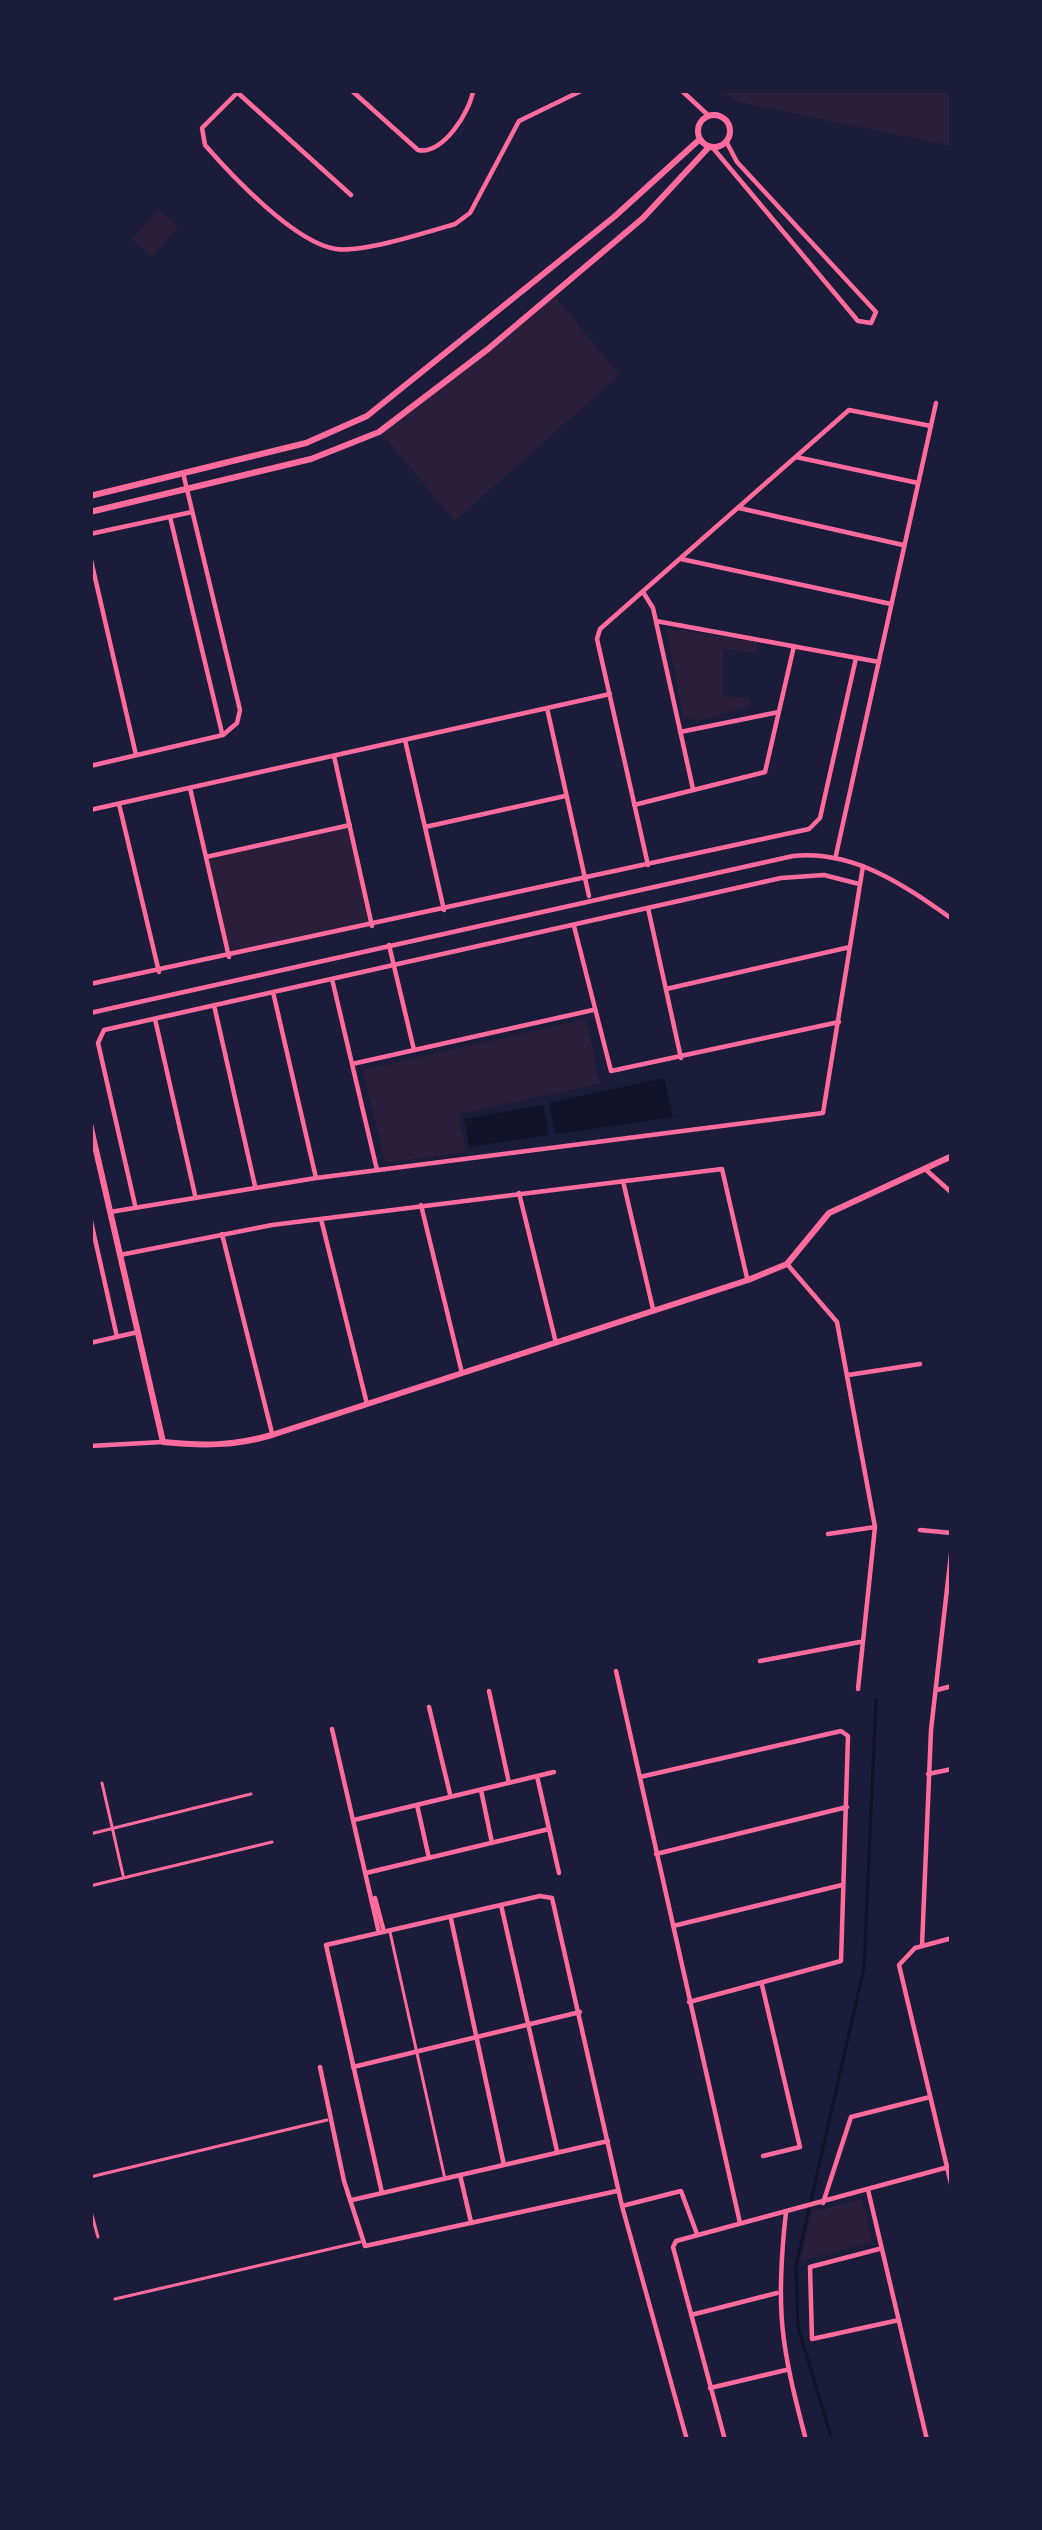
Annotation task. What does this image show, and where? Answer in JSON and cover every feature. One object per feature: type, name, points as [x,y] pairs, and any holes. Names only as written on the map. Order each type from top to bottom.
[{"type":"street","points":[[352,90],[428,153],[439,148],[471,102],[472,90]]},
{"type":"street","points":[[351,195],[239,91],[200,134],[226,169],[281,217],[318,243],[339,250],[455,224],[470,213],[519,121],[583,90]]},
{"type":"street","points":[[681,90],[709,116],[728,122],[727,142],[737,162],[876,312],[870,324],[857,321],[700,139]]},
{"type":"street","points":[[90,496],[184,477],[306,443],[367,416],[614,217],[700,139],[700,123],[709,116]]},
{"type":"street","points":[[90,512],[311,459],[379,432],[488,349],[643,218],[711,148],[727,142]]},
{"type":"street","points":[[836,856],[936,404]]},
{"type":"street","points":[[648,865],[597,639],[600,629],[846,412],[931,426]]},
{"type":"street","points":[[796,457],[918,483]]},
{"type":"street","points":[[90,766],[223,735],[236,723],[240,710],[184,477]]},
{"type":"street","points":[[739,508],[904,546]]},
{"type":"street","points":[[90,535],[192,512]]},
{"type":"street","points":[[170,517],[223,735]]},
{"type":"street","points":[[90,556],[136,755]]},
{"type":"street","points":[[681,559],[892,604]]},
{"type":"street","points":[[643,592],[656,621],[694,792]]},
{"type":"street","points":[[656,621],[879,662]]},
{"type":"street","points":[[634,805],[765,772],[794,646]]},
{"type":"street","points":[[91,984],[809,829],[820,818],[856,658]]},
{"type":"street","points":[[90,810],[610,694]]},
{"type":"street","points":[[548,708],[590,898]]},
{"type":"street","points":[[680,732],[779,712]]},
{"type":"street","points":[[405,740],[444,910]]},
{"type":"street","points":[[334,756],[373,926]]},
{"type":"street","points":[[190,788],[230,957]]},
{"type":"street","points":[[424,827],[567,795]]},
{"type":"street","points":[[119,804],[159,972]]},
{"type":"street","points":[[206,857],[350,825]]},
{"type":"street","points":[[90,1013],[793,856],[836,856],[863,866],[952,919]]},
{"type":"street","points":[[110,1212],[316,1178],[823,1113],[863,866]]},
{"type":"street","points":[[136,1206],[100,1035],[155,1018],[781,878],[824,875],[860,884]]},
{"type":"street","points":[[648,908],[681,1058]]},
{"type":"street","points":[[574,925],[606,1065],[619,1072],[839,1022]]},
{"type":"street","points":[[388,943],[414,1050]]},
{"type":"street","points":[[666,988],[850,947]]},
{"type":"street","points":[[332,979],[377,1170]]},
{"type":"street","points":[[273,992],[316,1178]]},
{"type":"street","points":[[214,1005],[256,1187]]},
{"type":"street","points":[[352,1064],[593,1010]]},
{"type":"street","points":[[155,1018],[195,1195]]},
{"type":"street","points":[[90,1124],[163,1442]]},
{"type":"street","points":[[90,1446],[163,1442],[225,1446],[272,1436],[748,1280],[787,1264],[830,1213],[952,1156]]},
{"type":"street","points":[[120,1255],[321,1219],[722,1169],[748,1280]]},
{"type":"street","points":[[925,1169],[952,1192]]},
{"type":"street","points":[[623,1180],[653,1311]]},
{"type":"street","points":[[519,1193],[556,1342]]},
{"type":"street","points":[[421,1205],[462,1373]]},
{"type":"street","points":[[90,1217],[117,1337]]},
{"type":"street","points":[[321,1219],[367,1404]]},
{"type":"street","points":[[222,1234],[272,1436]]},
{"type":"street","points":[[787,1264],[838,1322],[875,1527],[858,1689]]},
{"type":"street","points":[[90,1343],[138,1332]]},
{"type":"street","points":[[847,1375],[920,1364]]},
{"type":"street","points":[[828,1534],[875,1527]]},
{"type":"street","points":[[920,1530],[952,1533]]},
{"type":"street","points":[[922,1946],[928,1774],[952,1545]]},
{"type":"street","points":[[760,1661],[863,1642]]},
{"type":"street","points":[[616,1671],[740,2223]]},
{"type":"street","points":[[937,1690],[952,1686]]},
{"type":"street","points":[[489,1691],[509,1783]]},
{"type":"street","points":[[429,1706],[451,1797]]},
{"type":"street","points":[[332,1729],[384,1932]]},
{"type":"street","points":[[640,1777],[842,1730],[848,1736],[841,1961],[688,2002]]},
{"type":"street","points":[[928,1774],[952,1768]]},
{"type":"street","points":[[354,1820],[554,1772]]},
{"type":"street","points":[[537,1776],[559,1873]]},
{"type":"street","points":[[481,1790],[492,1843]]},
{"type":"street","points":[[417,1805],[428,1858]]},
{"type":"street","points":[[656,1854],[847,1808]]},
{"type":"street","points":[[366,1873],[549,1828]]},
{"type":"street","points":[[672,1927],[842,1885]]},
{"type":"street","points":[[382,2193],[326,1945],[540,1896],[556,1903],[622,2206],[686,2440]]},
{"type":"street","points":[[501,1905],[558,2153]]},
{"type":"street","points":[[450,1917],[504,2165]]},
{"type":"street","points":[[952,1938],[922,1946],[902,1958],[900,1971],[952,2188]]},
{"type":"street","points":[[762,1984],[800,2147],[763,2156]]},
{"type":"street","points":[[353,2067],[580,2012]]},
{"type":"street","points":[[320,2067],[363,2244],[619,2190]]},
{"type":"street","points":[[821,2203],[851,2117],[930,2097]]},
{"type":"street","points":[[352,2200],[608,2141]]},
{"type":"street","points":[[725,2440],[673,2245],[697,2234],[950,2167]]},
{"type":"street","points":[[460,2175],[471,2223]]},
{"type":"street","points":[[868,2190],[928,2440]]},
{"type":"street","points":[[622,2206],[681,2191],[697,2234]]},
{"type":"street","points":[[789,2211],[777,2293],[788,2370],[806,2440]]},
{"type":"street","points":[[881,2248],[812,2266],[812,2338],[817,2341],[899,2320]]},
{"type":"street","points":[[691,2315],[777,2293]]},
{"type":"street","points":[[710,2388],[788,2370]]},
{"type":"lane","points":[[102,1783],[123,1878]]},
{"type":"lane","points":[[90,1834],[250,1794]]},
{"type":"lane","points":[[90,1886],[272,1842]]},
{"type":"lane","points":[[384,1932],[445,2179]]},
{"type":"lane","points":[[90,2177],[331,2119]]},
{"type":"lane","points":[[90,2208],[98,2237]]},
{"type":"lane","points":[[115,2299],[363,2244]]},
{"type":"shaded area","points":[[714,90],[952,90],[952,146],[743,103]]},
{"type":"shaded area","points":[[158,210],[178,227],[152,257],[132,239]]},
{"type":"shaded area","points":[[555,296],[619,375],[455,521],[380,432]]},
{"type":"shaded area","points":[[666,628],[757,642],[756,653],[723,649],[723,696],[750,698],[751,706],[698,721],[683,716]]},
{"type":"shaded area","points":[[350,825],[373,926],[229,957],[206,857]]},
{"type":"shaded area","points":[[586,1019],[600,1084],[459,1114],[466,1152],[385,1163],[363,1070]]},
{"type":"shaded area","points":[[664,1078],[673,1117],[555,1134],[549,1103]]},
{"type":"shaded area","points":[[543,1105],[549,1135],[469,1147],[464,1119]]},
{"type":"shaded area","points":[[862,2199],[872,2242],[801,2261],[812,2212]]},
{"type":"waterway","points":[[832,2440],[798,2327],[796,2266],[864,1968],[876,1700]]},
{"type":"railway","points":[[90,2435],[91,2440]]}]
